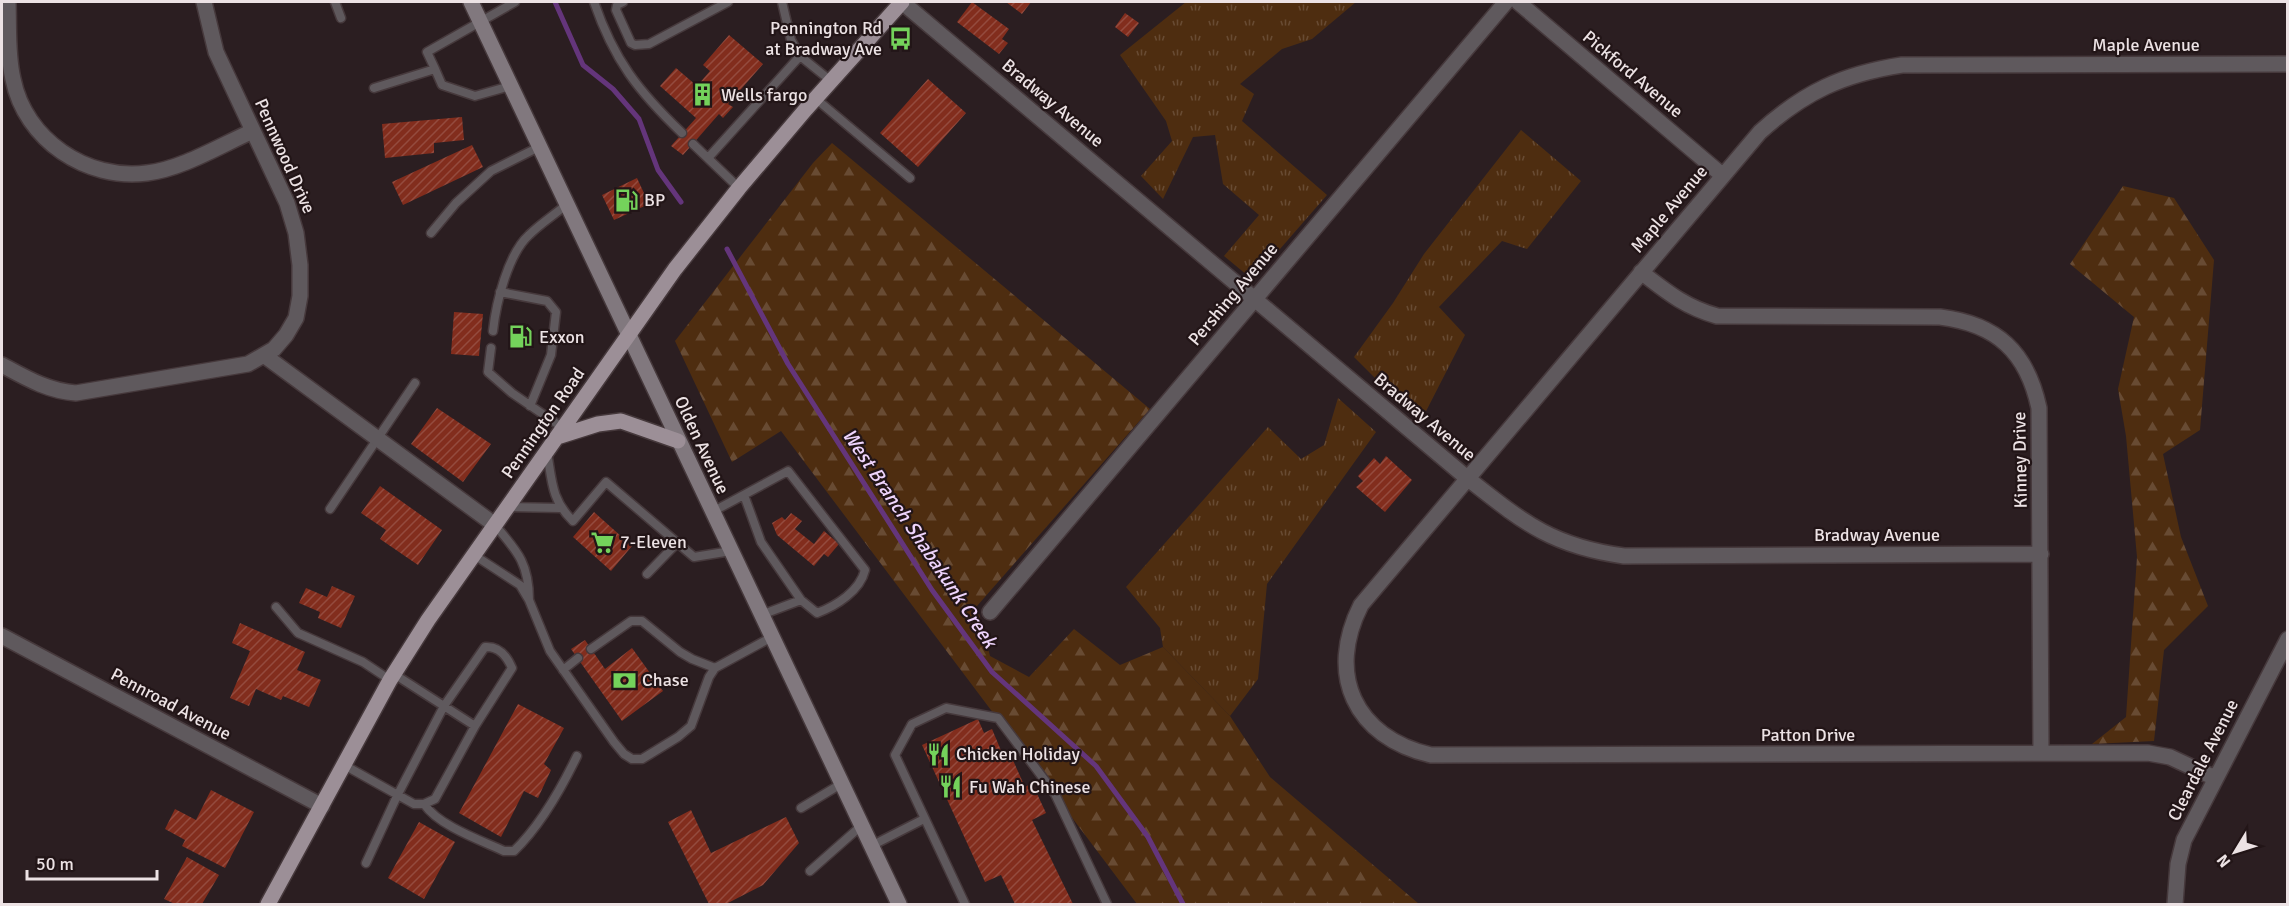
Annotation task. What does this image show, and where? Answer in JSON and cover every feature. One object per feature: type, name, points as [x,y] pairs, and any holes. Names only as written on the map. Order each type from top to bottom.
[{"type":"main road","name":"Olden Avenue","points":[[471,2],[899,904]]},
{"type":"main road","name":"Pennington Road","points":[[268,904],[392,677],[428,620],[507,507],[675,269],[815,98],[902,2]]},
{"type":"main road","points":[[560,432],[621,421],[678,441]]},
{"type":"street","points":[[8,2],[10,60],[13,81],[21,103],[31,122],[45,138],[61,152],[81,164],[126,174],[148,173],[171,168],[253,131]]},
{"type":"street","name":"Pennwood Drive","points":[[2,365],[41,386],[76,393],[248,364],[265,356],[286,336],[296,318],[300,296],[300,265],[296,233],[287,203],[216,52],[206,19],[204,2]]},
{"type":"street","name":"Bradway Avenue","points":[[902,2],[1467,478],[1537,530],[1564,543],[1595,552],[1624,556],[2041,554]]},
{"type":"street","name":"Pershing Avenue","points":[[990,612],[1506,2]]},
{"type":"street","name":"Pickford Avenue","points":[[1518,2],[1722,176]]},
{"type":"street","name":"Maple Avenue","points":[[1398,744],[1366,718],[1355,700],[1349,683],[1346,644],[1351,624],[1361,604],[1722,176],[1760,132],[1782,111],[1811,92],[1839,79],[1872,69],[1914,65],[2288,64]]},
{"type":"street","name":"Kinney Drive","points":[[1641,272],[1679,301],[1696,310],[1717,316],[1940,317],[1961,320],[1995,334],[2011,348],[2025,366],[2034,385],[2039,408],[2041,753]]},
{"type":"street","points":[[265,356],[495,525]]},
{"type":"street","name":"Pennroad Avenue","points":[[2,636],[322,806]]},
{"type":"street","name":"Cleardale Avenue","points":[[2175,904],[2178,864],[2184,840],[2288,639]]},
{"type":"street","name":"Patton Drive","points":[[1398,744],[1409,750],[1445,755],[2148,753],[2170,757],[2215,778]]},
{"type":"lane","points":[[335,2],[341,18]]},
{"type":"lane","points":[[510,86],[475,96],[442,86],[427,52],[515,2]]},
{"type":"lane","points":[[594,2],[616,55],[632,80],[682,133]]},
{"type":"lane","points":[[623,2],[617,5],[616,10],[631,43],[643,45],[649,44],[728,2]]},
{"type":"lane","points":[[782,2],[791,40],[800,56],[831,81]]},
{"type":"lane","points":[[708,158],[800,56]]},
{"type":"lane","points":[[374,88],[435,69]]},
{"type":"lane","points":[[815,98],[910,178]]},
{"type":"lane","points":[[693,144],[739,188]]},
{"type":"lane","points":[[431,233],[456,203],[491,171],[538,147]]},
{"type":"lane","points":[[493,331],[496,304],[509,267],[527,236],[566,205]]},
{"type":"lane","points":[[500,292],[547,301],[556,312],[551,355],[530,406]]},
{"type":"lane","points":[[491,348],[488,372],[499,384],[530,406],[560,432]]},
{"type":"lane","points":[[330,509],[415,383]]},
{"type":"lane","points":[[546,452],[553,488],[560,508],[573,521],[606,482],[694,557],[731,551]]},
{"type":"lane","points":[[712,512],[788,471],[865,570],[862,581],[831,608],[817,613],[801,600],[761,542],[744,495]]},
{"type":"lane","points":[[507,507],[560,508]]},
{"type":"lane","points":[[495,525],[518,551],[529,579],[529,600]]},
{"type":"lane","points":[[647,574],[677,543]]},
{"type":"lane","points":[[474,555],[520,585],[529,600],[550,651],[614,742],[624,754],[632,759],[642,759],[691,726],[709,677],[715,668],[772,637]]},
{"type":"lane","points":[[761,615],[801,600]]},
{"type":"lane","points":[[276,607],[298,633],[392,677],[475,726]]},
{"type":"lane","points":[[591,648],[631,621],[642,621],[680,652],[715,668]]},
{"type":"lane","points":[[344,765],[397,796],[414,804],[424,804],[435,799],[475,726],[512,668],[501,651],[494,646],[485,647],[444,706],[397,796],[366,863]]},
{"type":"lane","points":[[563,669],[578,658]]},
{"type":"lane","points":[[965,904],[895,755],[912,724],[946,708],[998,718],[1055,794],[1107,904]]},
{"type":"lane","points":[[424,804],[441,820],[504,851],[514,851],[522,844],[556,794],[577,756]]},
{"type":"lane","points":[[801,808],[841,784]]},
{"type":"lane","points":[[871,846],[924,819]]},
{"type":"lane","points":[[810,871],[861,826]]},
{"type":"green space","points":[[1186,2],[1356,2],[1312,39],[1282,49],[1240,84],[1254,94],[1242,121],[1327,195],[1253,280],[1224,256],[1259,215],[1223,184],[1215,135],[1193,137],[1163,199],[1141,176],[1172,141],[1166,121],[1120,55]]},
{"type":"green space","points":[[1521,130],[1581,181],[1527,249],[1502,241],[1439,307],[1465,335],[1420,423],[1354,357],[1393,303],[1424,254]]},
{"type":"green space","points":[[832,143],[1150,409],[977,606],[990,656],[1029,677],[1074,629],[1120,665],[1163,647],[1230,716],[1270,777],[1419,904],[1137,904],[781,431],[732,462],[675,341],[813,163]]},
{"type":"green space","points":[[2123,186],[2174,198],[2214,260],[2200,430],[2163,454],[2181,537],[2208,606],[2164,650],[2154,741],[2092,744],[2126,717],[2137,557],[2126,436],[2118,389],[2134,317],[2070,264]]},
{"type":"green space","points":[[1338,398],[1376,432],[1267,584],[1258,679],[1230,716],[1163,647],[1160,628],[1126,587],[1268,427],[1301,459],[1324,445]]},
{"type":"building","points":[[972,2],[1009,29],[1002,39],[1008,43],[999,54],[957,22]]},
{"type":"building","points":[[1006,2],[1031,2],[1022,14]]},
{"type":"building","points":[[1125,13],[1139,23],[1128,37],[1115,27]]},
{"type":"building","name":"Wells fargo","points":[[729,35],[763,64],[728,104],[733,107],[723,118],[719,114],[683,155],[671,146],[696,118],[660,86],[676,68],[697,86],[710,71],[703,65]]},
{"type":"building","points":[[928,79],[966,113],[918,167],[880,133]]},
{"type":"building","points":[[462,117],[464,140],[434,143],[434,153],[385,158],[382,124]]},
{"type":"building","points":[[472,145],[483,167],[403,205],[392,182]]},
{"type":"building","name":"BP","points":[[637,178],[649,204],[614,220],[602,195]]},
{"type":"building","points":[[454,312],[483,314],[479,356],[451,354]]},
{"type":"building","points":[[437,408],[491,444],[463,482],[411,444]]},
{"type":"building","points":[[1386,456],[1412,480],[1385,512],[1356,487],[1363,481],[1358,476],[1374,458],[1380,464]]},
{"type":"building","points":[[380,486],[442,530],[418,565],[380,539],[386,530],[361,513]]},
{"type":"building","name":"7-Eleven","points":[[594,512],[632,546],[611,571],[573,537]]},
{"type":"building","points":[[791,513],[802,521],[795,529],[814,544],[824,531],[839,544],[828,557],[824,554],[814,566],[777,535],[772,523],[782,517],[785,520]]},
{"type":"building","points":[[332,586],[355,596],[341,628],[318,618],[320,612],[299,603],[306,588],[327,597]]},
{"type":"building","points":[[240,623],[305,652],[297,670],[321,680],[309,707],[283,696],[281,700],[256,689],[249,706],[230,698],[250,651],[232,643]]},
{"type":"building","name":"Chase","points":[[585,640],[605,669],[632,648],[663,691],[622,721],[571,649]]},
{"type":"building","points":[[518,704],[564,728],[544,764],[551,770],[538,798],[524,791],[501,837],[459,813]]},
{"type":"building","points":[[978,719],[984,733],[992,729],[1005,760],[1012,758],[1025,787],[1032,783],[1046,813],[1032,820],[1073,904],[1015,904],[1001,875],[985,882],[922,745]]},
{"type":"building","points":[[211,790],[254,812],[225,868],[182,846],[185,840],[165,829],[175,809],[196,820]]},
{"type":"building","points":[[691,810],[711,853],[786,817],[799,843],[763,885],[726,904],[709,904],[668,822]]},
{"type":"building","points":[[419,822],[455,842],[424,899],[388,878]]},
{"type":"building","points":[[187,857],[219,875],[202,904],[175,904],[164,899]]},
{"type":"waterway","name":"West Branch Shabakunk Creek","points":[[555,2],[583,65],[613,89],[639,119],[658,170],[681,202]]},
{"type":"waterway","name":"West Branch Shabakunk Creek","points":[[727,249],[788,364],[932,590],[992,672],[1096,766],[1148,837],[1183,904]]},
{"type":"place","name":"Pennington Rd at Bradway Ave","points":[[900,38]]},
{"type":"place","name":"Wells fargo","points":[[703,95]]},
{"type":"place","name":"BP","points":[[626,200]]},
{"type":"place","name":"Exxon","points":[[521,337]]},
{"type":"place","name":"7-Eleven","points":[[602,542]]},
{"type":"place","name":"Chase","points":[[624,680]]},
{"type":"place","name":"Chicken Holiday","points":[[938,754]]},
{"type":"place","name":"Fu Wah Chinese","points":[[951,787]]}]
